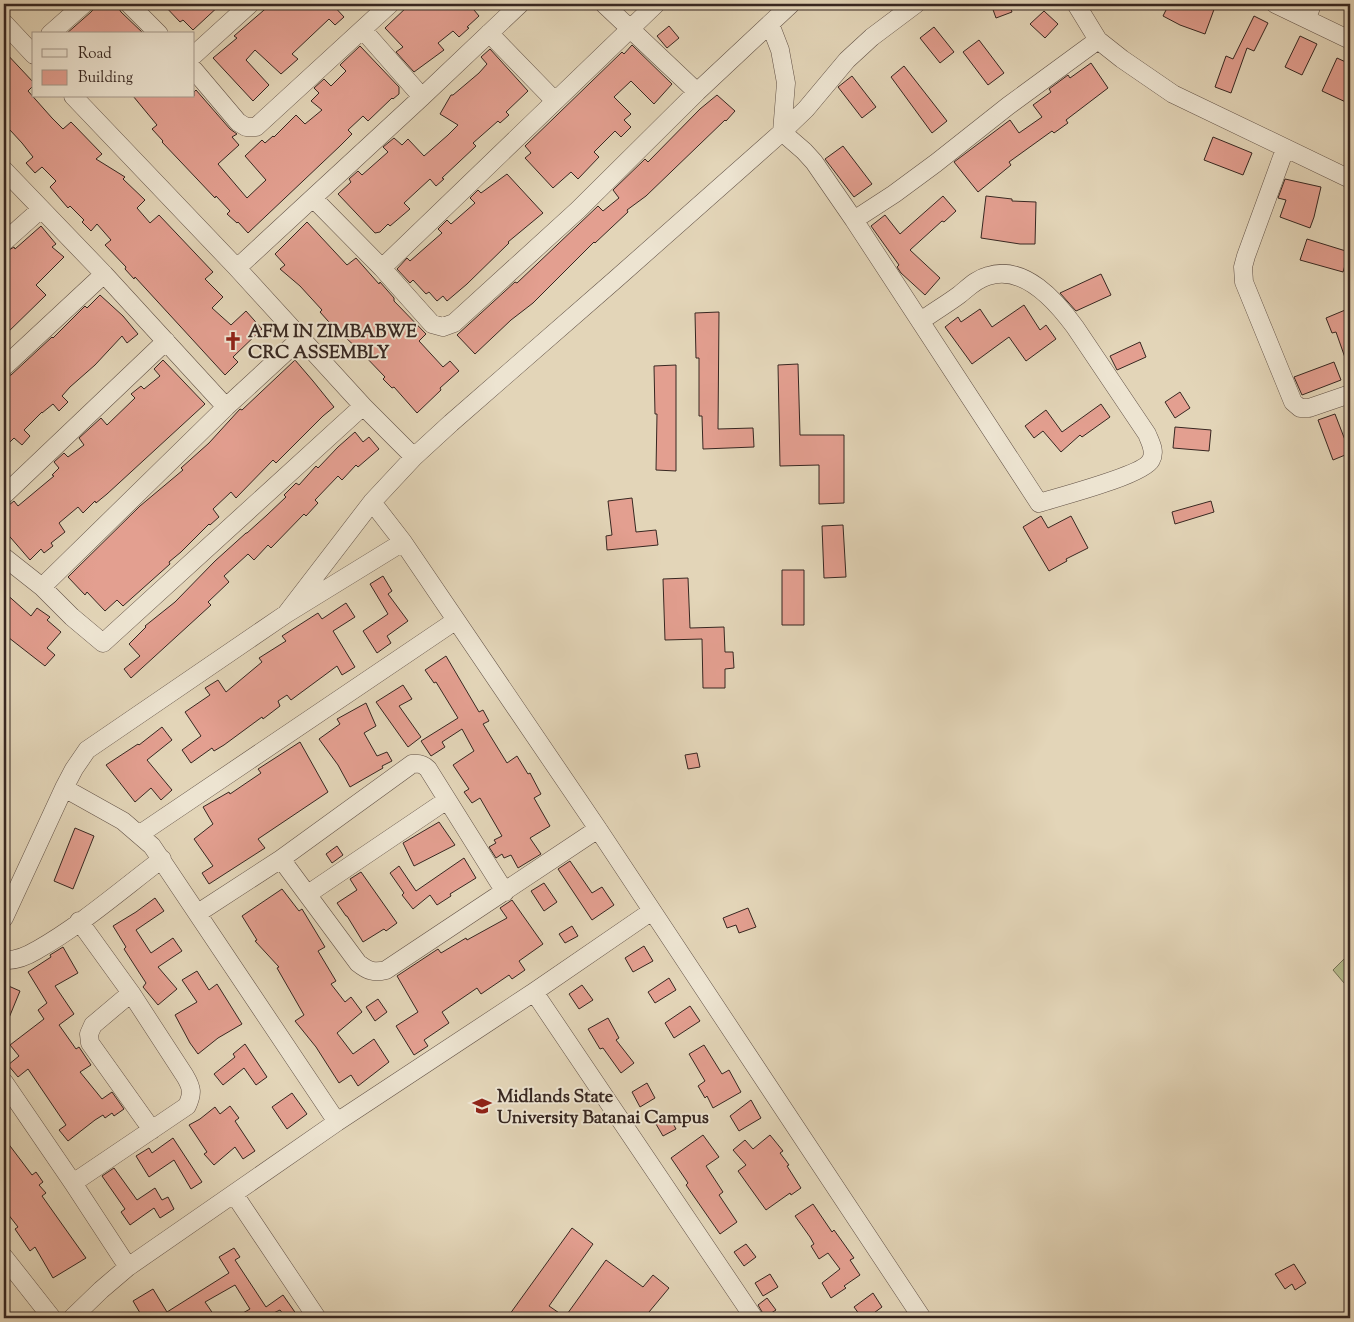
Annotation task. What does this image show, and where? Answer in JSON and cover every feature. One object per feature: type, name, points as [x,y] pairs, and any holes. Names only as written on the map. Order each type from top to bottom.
[{"type":"street","points":[[52,32],[84,4]]},
{"type":"street","points":[[129,4],[157,32]]},
{"type":"street","points":[[195,54],[250,4]]},
{"type":"street","points":[[195,71],[238,122],[246,127],[256,127],[390,4]]},
{"type":"street","points":[[236,268],[520,4]]},
{"type":"street","points":[[604,4],[697,92]]},
{"type":"street","points":[[382,268],[656,4]]},
{"type":"street","points":[[313,198],[382,268],[432,324],[443,327],[454,323],[578,210],[697,92],[791,4]]},
{"type":"street","points":[[286,614],[372,502],[414,457],[782,132],[806,109],[847,60],[872,37],[916,4]]},
{"type":"street","points":[[1076,4],[1098,40],[1172,94],[1350,180]]},
{"type":"street","points":[[1275,4],[1310,12],[1350,40]]},
{"type":"street","points":[[4,23],[32,51]]},
{"type":"street","points":[[770,24],[780,50],[786,83],[782,132]]},
{"type":"street","points":[[363,30],[422,97]]},
{"type":"street","points":[[489,33],[555,100]]},
{"type":"street","points":[[854,220],[894,194],[1008,106],[1098,40]]},
{"type":"street","points":[[75,98],[236,268],[363,406],[414,457]]},
{"type":"street","points":[[782,132],[804,150],[814,162],[921,320],[1039,502],[1099,485],[1144,467],[1151,460],[1153,449],[1147,434],[1075,327],[1065,314],[1040,290],[1026,280],[1015,275],[1000,274],[988,276],[976,281],[959,295],[921,320]]},
{"type":"street","points":[[1285,149],[1246,256],[1243,267],[1244,282],[1293,402],[1300,408],[1309,408],[1350,394]]},
{"type":"street","points":[[4,170],[104,274],[226,406]]},
{"type":"street","points":[[4,242],[40,209]]},
{"type":"street","points":[[4,367],[104,274]]},
{"type":"street","points":[[42,587],[226,406],[301,338]]},
{"type":"street","points":[[4,496],[166,340]]},
{"type":"street","points":[[4,558],[42,587],[72,617],[103,643],[363,406]]},
{"type":"street","points":[[372,502],[402,542],[598,829],[922,1318]]},
{"type":"street","points":[[4,918],[64,788],[87,750],[286,614],[402,542]]},
{"type":"street","points":[[140,834],[455,621]]},
{"type":"street","points":[[198,913],[281,859],[412,764],[424,765],[506,892]]},
{"type":"street","points":[[64,788],[123,821],[152,846],[337,1122]]},
{"type":"street","points":[[308,894],[447,800]]},
{"type":"street","points":[[281,859],[358,963],[367,970],[377,972],[386,970],[506,892],[598,829]]},
{"type":"street","points":[[4,960],[20,958],[36,951],[162,859]]},
{"type":"street","points":[[72,1318],[100,1290],[128,1267],[337,1122],[534,992],[652,911]]},
{"type":"street","points":[[73,1183],[187,1106],[192,1096],[192,1086],[131,993],[79,921]]},
{"type":"street","points":[[534,992],[754,1318]]},
{"type":"street","points":[[131,993],[92,1025],[89,1034],[90,1043],[152,1130]]},
{"type":"street","points":[[4,1082],[128,1267]]},
{"type":"street","points":[[234,1194],[317,1318]]},
{"type":"street","points":[[4,1257],[52,1318]]},
{"type":"green space","points":[[1350,953],[1350,990],[1333,970]]},
{"type":"building","points":[[98,4],[116,4],[121,12],[142,32],[68,32]]},
{"type":"building","points":[[163,4],[221,4],[193,30],[183,20],[180,22]]},
{"type":"building","points":[[271,4],[332,4],[344,17],[335,25],[329,19],[292,54],[298,59],[281,74],[255,50],[246,60],[269,85],[253,101],[213,58],[237,38],[234,36]]},
{"type":"building","points":[[410,4],[481,4],[474,10],[479,16],[467,27],[469,28],[459,37],[453,31],[438,43],[444,50],[414,72],[396,52],[403,47],[385,28]]},
{"type":"building","points":[[991,4],[1009,4],[1012,12],[996,18]]},
{"type":"building","points":[[1169,4],[1216,4],[1205,34],[1180,25],[1163,16]]},
{"type":"building","points":[[1044,11],[1058,24],[1045,38],[1030,24]]},
{"type":"building","points":[[1254,16],[1268,23],[1254,51],[1247,48],[1231,93],[1215,87],[1226,56],[1233,59]]},
{"type":"building","points":[[669,26],[679,38],[667,48],[657,36]]},
{"type":"building","points":[[934,27],[954,52],[940,63],[920,38]]},
{"type":"building","points":[[1300,36],[1317,44],[1302,75],[1285,67]]},
{"type":"building","points":[[979,40],[1004,73],[988,85],[963,52]]},
{"type":"building","points":[[632,45],[672,84],[654,104],[631,81],[614,97],[631,114],[624,120],[631,127],[621,137],[615,131],[594,152],[599,157],[578,179],[571,172],[553,188],[525,158],[531,153],[525,146],[622,52],[624,54]]},
{"type":"building","points":[[360,46],[399,87],[399,94],[392,98],[368,121],[363,116],[348,130],[352,134],[248,233],[227,214],[230,211],[216,196],[215,198],[162,142],[152,129],[157,125],[135,98],[195,98],[196,90],[230,129],[237,134],[232,137],[239,145],[218,164],[247,198],[266,180],[245,156],[262,140],[265,143],[274,137],[296,115],[305,124],[322,110],[311,101],[319,93],[314,88],[324,79],[331,86],[346,71],[340,65]]},
{"type":"building","points":[[490,49],[528,91],[506,112],[509,115],[500,123],[498,121],[473,143],[476,146],[442,178],[444,179],[436,186],[430,179],[404,203],[410,209],[390,226],[388,224],[380,232],[375,233],[338,194],[351,182],[349,179],[358,171],[362,175],[388,152],[383,147],[394,138],[402,145],[408,139],[424,156],[448,135],[458,125],[440,114],[451,95],[479,73],[487,64],[481,57]]},
{"type":"building","points":[[4,51],[32,81],[32,87],[28,91],[32,98],[34,98],[63,129],[71,122],[102,154],[96,159],[125,177],[123,179],[145,200],[137,208],[150,223],[159,215],[213,272],[205,279],[223,297],[212,308],[231,325],[246,311],[262,329],[233,357],[238,362],[225,375],[135,277],[134,279],[125,269],[126,267],[105,245],[111,240],[97,224],[91,231],[82,222],[84,220],[70,206],[68,208],[50,187],[56,181],[42,167],[35,173],[26,163],[33,157],[22,143],[10,130],[4,135]]},
{"type":"building","points":[[1337,58],[1350,64],[1350,104],[1322,91]]},
{"type":"building","points":[[1091,63],[1108,88],[1066,120],[1068,123],[1054,133],[1052,131],[1009,162],[1011,165],[978,192],[954,162],[1010,120],[1019,133],[1042,117],[1033,105],[1051,92],[1049,89],[1068,75],[1070,78]]},
{"type":"building","points":[[904,66],[947,121],[932,133],[891,77]]},
{"type":"building","points":[[852,76],[876,107],[862,118],[838,87]]},
{"type":"building","points":[[717,95],[735,111],[726,121],[646,196],[627,210],[628,212],[594,242],[533,303],[511,320],[475,354],[457,335],[515,282],[517,283],[598,206],[603,211],[619,198],[613,190],[645,159],[648,162],[700,109]]},
{"type":"building","points":[[1213,137],[1252,153],[1243,175],[1204,160]]},
{"type":"building","points":[[843,146],[872,184],[854,197],[825,159]]},
{"type":"building","points":[[507,174],[543,213],[508,242],[467,284],[447,301],[443,296],[437,301],[429,292],[426,294],[413,280],[410,283],[397,269],[407,258],[410,261],[442,233],[438,229],[447,220],[451,224],[475,203],[470,198],[478,190],[481,193]]},
{"type":"building","points":[[1285,179],[1321,187],[1310,228],[1280,217],[1286,200],[1278,198]]},
{"type":"building","points":[[943,196],[956,211],[910,250],[940,278],[925,295],[901,273],[897,267],[899,265],[871,226],[885,215],[900,234]]},
{"type":"building","points":[[986,196],[1012,199],[1012,201],[1036,202],[1035,244],[1020,244],[981,238]]},
{"type":"building","points":[[307,222],[347,265],[356,258],[426,334],[419,341],[443,367],[450,361],[459,371],[417,413],[394,387],[392,388],[383,379],[385,377],[361,352],[328,321],[320,312],[322,310],[300,286],[280,269],[285,265],[275,254]]},
{"type":"building","points":[[41,226],[56,244],[52,247],[64,257],[36,285],[46,295],[4,336],[4,253],[14,247],[15,249]]},
{"type":"building","points":[[1307,239],[1349,252],[1343,272],[1300,260]]},
{"type":"building","points":[[1101,274],[1111,295],[1076,311],[1060,293]]},
{"type":"building","points":[[100,295],[123,316],[138,334],[127,343],[122,336],[62,396],[68,402],[59,411],[53,404],[42,412],[24,430],[30,436],[22,445],[14,438],[4,448],[4,377],[11,375],[53,338],[85,306],[87,308]]},
{"type":"building","points":[[1024,305],[1040,330],[1046,325],[1056,339],[1026,361],[1009,337],[972,364],[945,327],[958,317],[961,322],[980,309],[992,327]]},
{"type":"building","points":[[1350,308],[1349,369],[1336,332],[1332,333],[1326,318]]},
{"type":"building","points":[[719,312],[718,429],[753,428],[754,447],[703,449],[702,416],[699,416],[699,358],[696,358],[695,313]]},
{"type":"building","points":[[1140,342],[1146,357],[1117,370],[1110,356]]},
{"type":"building","points":[[163,360],[205,404],[96,503],[95,501],[83,513],[78,507],[59,523],[65,532],[51,543],[53,546],[44,553],[41,549],[30,560],[4,530],[4,509],[14,501],[18,506],[54,476],[52,475],[59,468],[54,462],[64,453],[68,457],[84,445],[79,438],[101,418],[107,425],[135,398],[131,394],[141,386],[144,389],[160,376],[154,369]]},
{"type":"building","points":[[295,360],[334,407],[276,463],[273,460],[236,498],[231,492],[213,509],[219,517],[209,524],[169,562],[170,564],[123,606],[117,600],[105,611],[87,592],[85,595],[68,577],[140,506],[183,470],[181,468],[209,443],[240,409],[242,410]]},
{"type":"building","points":[[1334,362],[1341,380],[1302,395],[1294,377]]},
{"type":"building","points":[[798,364],[800,435],[844,435],[844,503],[819,504],[819,465],[780,466],[778,365]]},
{"type":"building","points":[[676,365],[676,471],[656,470],[657,414],[655,414],[654,366]]},
{"type":"building","points":[[1180,392],[1190,408],[1175,418],[1165,402]]},
{"type":"building","points":[[1101,404],[1110,417],[1082,437],[1080,435],[1061,452],[1043,431],[1034,438],[1025,426],[1046,410],[1062,432]]},
{"type":"building","points":[[1335,414],[1350,453],[1333,460],[1318,420]]},
{"type":"building","points":[[1175,427],[1211,430],[1209,451],[1173,448]]},
{"type":"building","points":[[355,432],[363,442],[369,437],[379,449],[358,467],[356,465],[342,480],[338,476],[315,500],[318,503],[306,516],[304,514],[271,548],[268,545],[254,560],[248,554],[224,576],[229,582],[208,602],[211,605],[131,678],[124,669],[140,656],[129,644],[145,626],[175,602],[215,561],[286,497],[284,495],[296,483],[299,485],[316,466],[318,468]]},
{"type":"building","points":[[632,498],[636,532],[656,530],[658,545],[607,550],[606,536],[612,535],[608,501]]},
{"type":"building","points":[[1211,501],[1214,512],[1175,524],[1172,512]]},
{"type":"building","points":[[1041,516],[1048,528],[1071,516],[1088,548],[1066,559],[1067,561],[1049,571],[1023,527]]},
{"type":"building","points":[[843,525],[846,577],[824,578],[822,526]]},
{"type":"building","points":[[782,570],[804,570],[804,625],[782,625]]},
{"type":"building","points":[[383,576],[392,591],[388,594],[408,621],[387,636],[391,643],[377,653],[363,631],[388,614],[370,584]]},
{"type":"building","points":[[688,578],[690,628],[724,627],[725,652],[733,652],[734,668],[725,669],[725,688],[703,688],[702,639],[665,640],[663,579]]},
{"type":"building","points":[[4,592],[31,616],[37,608],[50,617],[47,620],[61,632],[47,648],[55,655],[45,666],[4,634]]},
{"type":"building","points":[[346,603],[355,617],[333,631],[355,667],[342,675],[337,666],[291,700],[287,695],[278,701],[280,706],[263,719],[262,717],[224,745],[214,751],[212,748],[191,763],[182,750],[201,736],[185,712],[210,695],[205,688],[218,680],[226,692],[262,662],[259,658],[286,641],[282,636],[318,613],[322,619]]},
{"type":"building","points":[[446,656],[479,712],[483,710],[489,721],[483,724],[507,763],[517,756],[528,774],[530,773],[541,794],[534,798],[550,826],[530,838],[541,854],[518,868],[511,855],[504,858],[502,854],[496,858],[489,847],[496,843],[494,840],[502,836],[480,798],[472,803],[464,792],[469,789],[453,765],[474,751],[462,729],[442,742],[445,747],[431,756],[421,741],[458,718],[436,682],[434,683],[425,670]]},
{"type":"building","points":[[403,685],[412,699],[399,706],[421,737],[408,747],[376,702]]},
{"type":"building","points":[[366,703],[376,726],[364,733],[377,756],[387,752],[392,761],[350,787],[338,765],[319,739],[340,724],[337,719]]},
{"type":"building","points":[[162,727],[172,740],[147,760],[172,790],[161,800],[151,788],[135,802],[106,765],[139,745]]},
{"type":"building","points":[[300,742],[328,792],[258,839],[265,848],[209,884],[202,873],[213,866],[194,839],[213,824],[203,807],[229,792],[230,794],[261,773],[258,769]]},
{"type":"building","points":[[697,753],[700,767],[688,769],[685,755]]},
{"type":"building","points":[[439,822],[455,845],[414,866],[403,843]]},
{"type":"building","points":[[75,828],[94,836],[73,889],[54,881]]},
{"type":"building","points":[[337,846],[343,855],[332,863],[326,854]]},
{"type":"building","points":[[464,858],[476,878],[450,894],[451,896],[437,905],[430,895],[413,909],[402,895],[404,893],[390,873],[399,866],[416,891]]},
{"type":"building","points":[[570,861],[592,893],[602,887],[614,905],[592,920],[558,869]]},
{"type":"building","points":[[361,872],[397,923],[386,931],[384,929],[363,942],[337,903],[357,890],[350,879]]},
{"type":"building","points":[[544,883],[557,902],[544,911],[531,891]]},
{"type":"building","points":[[282,889],[299,911],[302,909],[325,947],[318,951],[336,981],[331,984],[345,1002],[351,997],[362,1012],[337,1033],[353,1054],[374,1039],[389,1062],[358,1086],[351,1075],[339,1083],[316,1047],[295,1021],[304,1015],[277,968],[279,967],[255,941],[257,940],[242,916]]},
{"type":"building","points":[[155,898],[164,911],[136,930],[151,953],[173,938],[182,951],[158,967],[177,989],[158,1005],[143,987],[146,983],[124,949],[126,947],[113,926]]},
{"type":"building","points":[[512,900],[543,944],[519,961],[525,970],[512,979],[509,975],[481,994],[477,988],[442,1012],[449,1023],[424,1040],[428,1046],[414,1055],[396,1026],[418,1012],[397,976],[438,949],[441,953],[466,938],[467,940],[507,918],[500,908]]},
{"type":"building","points":[[748,908],[756,927],[739,933],[736,925],[727,928],[723,918]]},
{"type":"building","points":[[572,926],[578,936],[565,943],[559,934]]},
{"type":"building","points":[[644,946],[653,961],[633,972],[625,958]]},
{"type":"building","points":[[63,947],[78,973],[55,986],[74,1014],[59,1025],[76,1049],[79,1047],[91,1065],[80,1072],[102,1099],[112,1092],[124,1109],[114,1116],[112,1113],[105,1118],[103,1115],[68,1141],[59,1130],[66,1125],[28,1069],[18,1077],[8,1065],[19,1056],[10,1045],[44,1019],[38,1010],[47,1003],[28,972]]},
{"type":"building","points":[[197,971],[209,990],[217,984],[242,1024],[218,1038],[198,1054],[175,1015],[197,1002],[182,980]]},
{"type":"building","points":[[669,978],[676,990],[655,1003],[648,992]]},
{"type":"building","points":[[4,984],[20,991],[4,1030]]},
{"type":"building","points":[[582,985],[593,1000],[579,1009],[569,994]]},
{"type":"building","points":[[378,999],[387,1012],[375,1021],[366,1007]]},
{"type":"building","points":[[690,1006],[700,1021],[674,1038],[665,1023]]},
{"type":"building","points":[[608,1018],[619,1038],[616,1040],[634,1063],[621,1073],[603,1048],[600,1049],[588,1029]]},
{"type":"building","points":[[245,1044],[267,1077],[256,1085],[244,1068],[223,1085],[214,1074],[235,1057],[233,1054]]},
{"type":"building","points":[[704,1045],[722,1074],[729,1070],[741,1092],[713,1108],[707,1096],[705,1098],[698,1086],[705,1081],[689,1054]]},
{"type":"building","points":[[647,1083],[655,1098],[640,1107],[632,1092]]},
{"type":"building","points":[[292,1093],[307,1114],[287,1129],[272,1107]]},
{"type":"building","points":[[751,1100],[761,1118],[739,1131],[730,1116]]},
{"type":"building","points":[[230,1106],[239,1118],[235,1121],[255,1151],[243,1159],[235,1147],[214,1165],[204,1154],[207,1152],[189,1125],[215,1107],[220,1114]]},
{"type":"building","points":[[669,1116],[676,1129],[663,1136],[656,1124]]},
{"type":"building","points":[[703,1135],[719,1157],[706,1166],[723,1192],[719,1195],[737,1222],[720,1234],[686,1185],[688,1183],[671,1158]]},
{"type":"building","points":[[770,1135],[783,1151],[780,1153],[789,1165],[787,1166],[801,1188],[791,1195],[790,1193],[766,1210],[738,1171],[746,1165],[733,1150],[745,1140],[753,1149]]},
{"type":"building","points":[[4,1138],[32,1175],[36,1172],[43,1182],[39,1185],[46,1193],[42,1196],[86,1258],[53,1278],[35,1247],[30,1251],[15,1229],[18,1227],[4,1209]]},
{"type":"building","points":[[173,1138],[202,1182],[191,1189],[174,1160],[149,1177],[136,1156],[149,1148],[152,1153]]},
{"type":"building","points":[[114,1168],[137,1200],[155,1188],[162,1200],[168,1197],[174,1209],[160,1218],[154,1208],[130,1225],[121,1212],[125,1209],[102,1176]]},
{"type":"building","points":[[813,1204],[832,1232],[834,1230],[854,1258],[850,1260],[860,1275],[831,1298],[822,1283],[840,1269],[828,1253],[819,1259],[811,1246],[814,1244],[795,1216]]},
{"type":"building","points":[[572,1228],[593,1244],[549,1306],[565,1317],[606,1260],[643,1287],[653,1275],[669,1288],[644,1318],[507,1318]]},
{"type":"building","points":[[746,1244],[756,1257],[744,1266],[734,1252]]},
{"type":"building","points":[[234,1248],[240,1257],[235,1260],[266,1307],[283,1295],[299,1318],[286,1318],[280,1310],[263,1318],[234,1318],[250,1309],[235,1285],[205,1302],[216,1318],[143,1318],[133,1301],[153,1289],[167,1312],[229,1273],[219,1257]]},
{"type":"building","points":[[1294,1264],[1306,1283],[1295,1290],[1292,1284],[1285,1289],[1275,1274]]},
{"type":"building","points":[[770,1274],[778,1287],[763,1296],[755,1283]]},
{"type":"building","points":[[873,1293],[882,1307],[867,1318],[862,1318],[854,1307]]},
{"type":"building","points":[[767,1298],[776,1310],[765,1317],[758,1305]]},
{"type":"place","name":"AFM IN ZIMBABWE CRC ASSEMBLY","points":[[233,341]]},
{"type":"place","name":"Midlands State University Batanai Campus","points":[[482,1106]]}]
